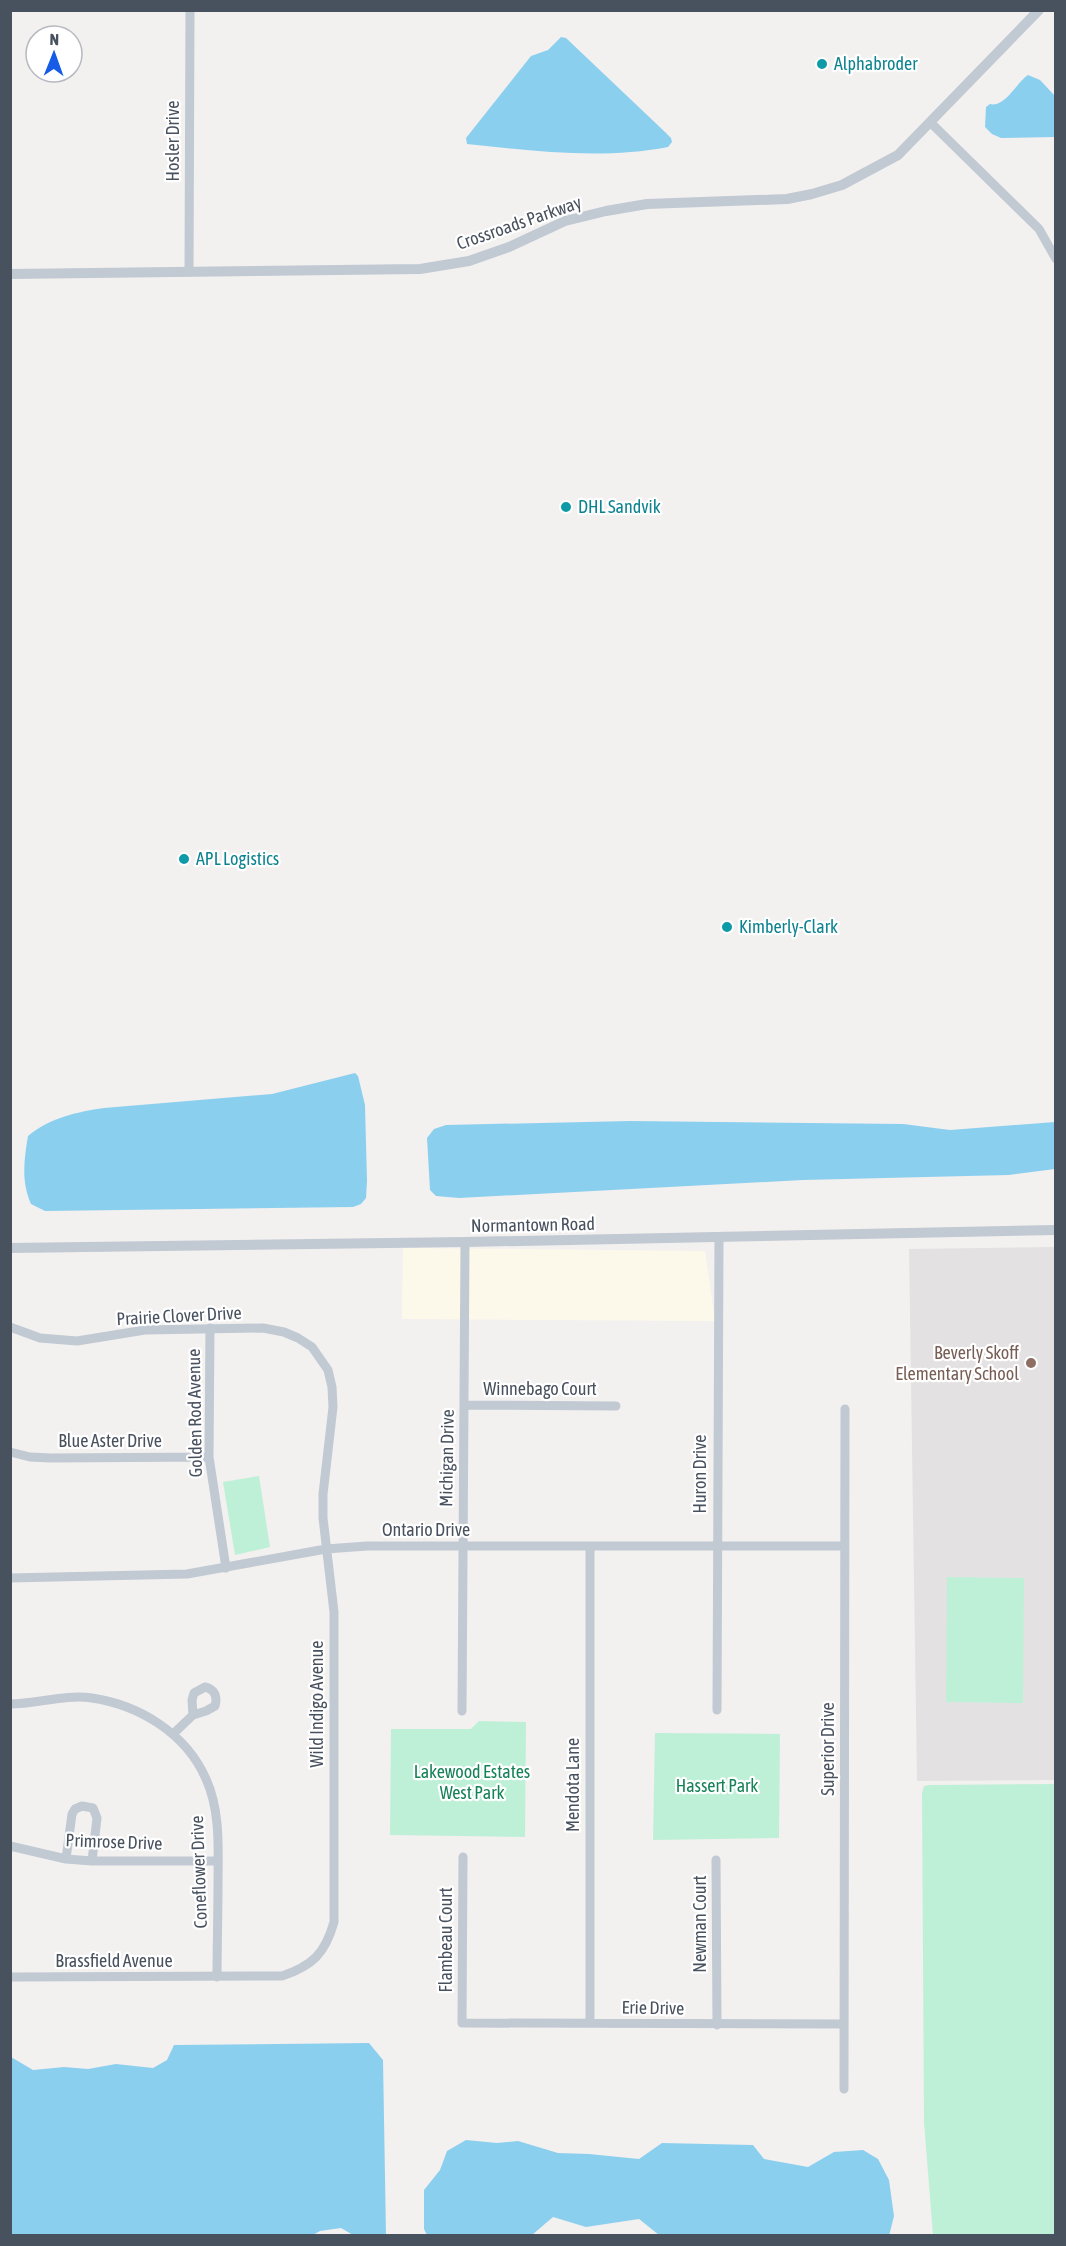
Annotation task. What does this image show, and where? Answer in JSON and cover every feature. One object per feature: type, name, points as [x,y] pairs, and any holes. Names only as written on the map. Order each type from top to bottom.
[{"type":"street","name":"Hosler Drive","points":[[189,272],[190,10]]},
{"type":"street","name":"Crossroads Parkway","points":[[10,274],[420,269],[469,261],[509,247],[565,221],[606,211],[647,204],[787,199],[812,194],[842,185],[898,155],[932,123],[1039,10]]},
{"type":"street","points":[[932,123],[1039,229],[1056,259]]},
{"type":"street","name":"Normantown Road","points":[[10,1248],[719,1238],[1056,1230]]},
{"type":"street","name":"Huron Drive","points":[[717,1710],[719,1238]]},
{"type":"street","name":"Michigan Drive","points":[[462,1711],[465,1242]]},
{"type":"street","name":"Prairie Clover Drive","points":[[10,1327],[40,1338],[57,1341],[77,1341],[145,1330],[263,1328],[298,1338],[312,1347]]},
{"type":"street","name":"Golden Rod Avenue","points":[[210,1328],[209,1457],[226,1568]]},
{"type":"street","name":"Wild Indigo Avenue","points":[[217,1977],[282,1976],[300,1970],[315,1959],[322,1950],[329,1940],[334,1922],[334,1612],[322,1494],[333,1407],[328,1370],[312,1347]]},
{"type":"street","name":"Winnebago Court","points":[[464,1405],[616,1406]]},
{"type":"street","name":"Superior Drive","points":[[844,2089],[845,1409]]},
{"type":"street","name":"Blue Aster Drive","points":[[10,1452],[30,1457],[51,1458],[209,1457]]},
{"type":"street","name":"Ontario Drive","points":[[10,1578],[187,1574],[326,1549],[367,1546],[844,1546]]},
{"type":"street","name":"Mendota Lane","points":[[590,1546],[590,2023]]},
{"type":"street","name":"Coneflower Drive","points":[[10,1704],[71,1697],[116,1703],[157,1722],[173,1734],[190,1754],[206,1778],[218,1828],[217,1977]]},
{"type":"street","points":[[173,1734],[194,1715]]},
{"type":"street","points":[[66,1859],[72,1814],[75,1809],[82,1806],[93,1808],[97,1818],[92,1861]]},
{"type":"street","name":"Primrose Drive","points":[[10,1846],[66,1859],[92,1861],[218,1861]]},
{"type":"street","name":"Flambeau Court","points":[[462,2023],[463,1857]]},
{"type":"street","name":"Newman Court","points":[[716,1860],[717,2025]]},
{"type":"street","name":"Brassfield Avenue","points":[[10,1977],[217,1977]]},
{"type":"street","name":"Erie Drive","points":[[462,2023],[844,2024]]},
{"type":"shaded area","points":[[1055,1247],[1055,1780],[917,1781],[909,1249]]},
{"type":"shaded area","points":[[403,1248],[705,1251],[715,1321],[402,1319]]},
{"type":"green space","points":[[259,1476],[270,1547],[235,1555],[223,1482]]},
{"type":"green space","points":[[947,1577],[1024,1578],[1023,1703],[946,1702]]},
{"type":"green space","name":"Lakewood Estates West Park","points":[[479,1721],[526,1722],[525,1837],[390,1835],[391,1729],[471,1729]]},
{"type":"green space","name":"Hassert Park","points":[[655,1733],[780,1734],[779,1838],[653,1840]]},
{"type":"green space","points":[[1055,1784],[1055,2235],[933,2235],[924,2122],[922,1793],[924,1786],[930,1785]]},
{"type":"water","points":[[561,37],[566,38],[671,138],[672,142],[668,147],[593,154],[467,144],[466,138],[531,56],[548,50]]},
{"type":"water","points":[[1028,75],[1040,80],[1055,96],[1055,137],[1001,138],[992,134],[985,127],[986,107],[1005,99]]},
{"type":"water","points":[[355,1073],[358,1076],[365,1105],[367,1181],[366,1198],[361,1204],[353,1207],[45,1211],[31,1204],[25,1179],[28,1136],[54,1120],[104,1108],[272,1094]]},
{"type":"water","points":[[630,1121],[903,1124],[950,1130],[1055,1122],[1055,1169],[1009,1175],[803,1180],[459,1198],[436,1196],[430,1190],[427,1138],[434,1129],[446,1125]]},
{"type":"water","points":[[369,2043],[383,2060],[386,2235],[353,2235],[341,2228],[320,2231],[311,2236],[11,2235],[11,2057],[33,2070],[64,2067],[88,2069],[116,2064],[153,2068],[167,2060],[174,2045]]},
{"type":"water","points":[[466,2140],[497,2143],[518,2141],[558,2153],[639,2159],[662,2143],[753,2145],[764,2159],[808,2167],[834,2152],[863,2150],[878,2159],[889,2180],[894,2216],[889,2236],[659,2235],[639,2219],[586,2227],[553,2217],[532,2235],[427,2235],[424,2229],[424,2190],[440,2170],[447,2151]]},
{"type":"place","name":"Alphabroder","points":[[822,64]]},
{"type":"place","name":"DHL Sandvik","points":[[566,507]]},
{"type":"place","name":"APL Logistics","points":[[184,859]]},
{"type":"place","name":"Kimberly-Clark","points":[[727,927]]},
{"type":"place","name":"Beverly Skoff Elementary School","points":[[1031,1363]]}]
